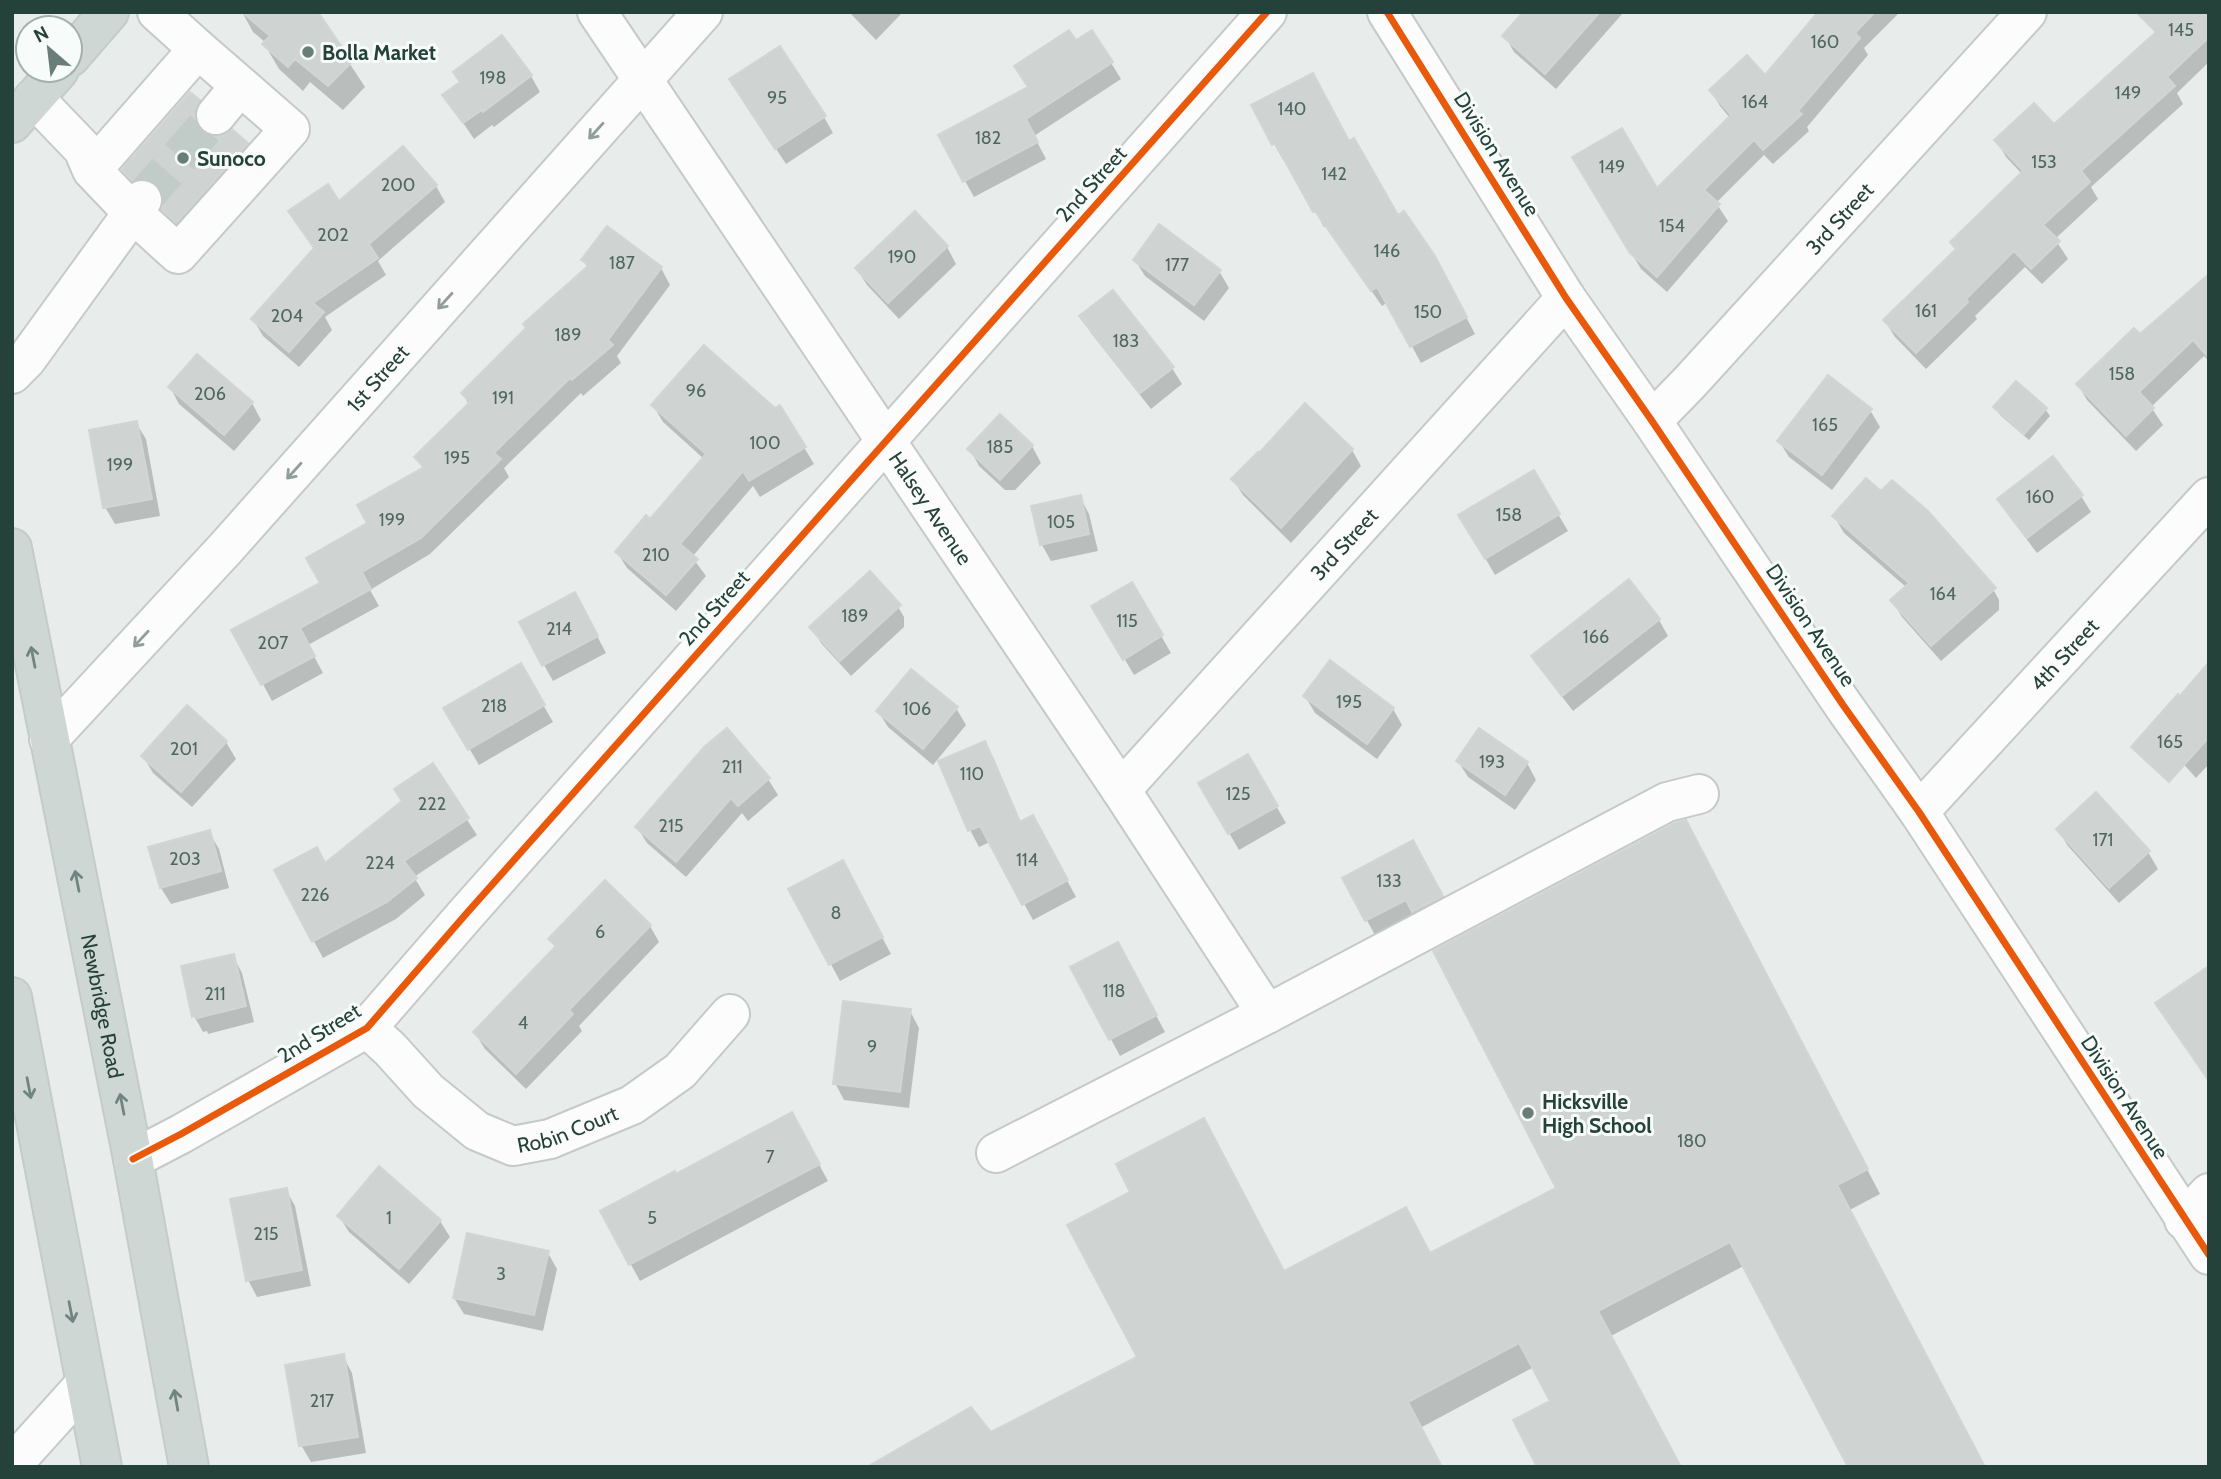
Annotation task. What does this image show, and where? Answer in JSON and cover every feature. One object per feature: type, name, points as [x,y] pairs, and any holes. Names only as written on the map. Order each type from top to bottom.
[{"type":"main road","points":[[84,40],[108,12]]},
{"type":"main road","points":[[23,111],[47,84]]},
{"type":"main road","name":"Newbridge Road","points":[[12,548],[133,1159],[189,1467]]},
{"type":"main road","points":[[12,997],[102,1467]]},
{"type":"street","points":[[23,111],[83,149],[92,170],[138,206],[178,254],[290,129],[157,12]]},
{"type":"street","name":"Halsey Avenue","points":[[597,12],[1121,790],[1267,1014]]},
{"type":"street","name":"1st Street","points":[[49,739],[225,549],[703,12]]},
{"type":"street","name":"2nd Street","points":[[133,1159],[193,1128],[367,1028],[1267,12]]},
{"type":"street","name":"Division Avenue","points":[[1387,12],[1566,298],[1843,705],[2197,1206],[2209,1255]]},
{"type":"street","name":"3rd Street","points":[[1652,421],[2027,12]]},
{"type":"street","points":[[92,170],[198,49]]},
{"type":"street","points":[[216,115],[240,86]]},
{"type":"street","points":[[12,374],[26,360],[138,206]]},
{"type":"street","name":"3rd Street","points":[[1121,790],[1566,298]]},
{"type":"street","name":"4th Street","points":[[1919,812],[2209,497]]},
{"type":"street","points":[[996,1153],[1267,1014],[1667,802],[1699,794]]},
{"type":"street","name":"Robin Court","points":[[367,1028],[429,1091],[477,1131],[513,1146],[550,1139],[632,1105],[680,1071],[730,1014]]},
{"type":"street","points":[[12,1465],[85,1384]]},
{"type":"building","name":"Bolla Market","points":[[242,12],[318,12],[352,62],[328,86],[295,59],[288,67],[262,44],[270,36]]},
{"type":"building","points":[[1523,12],[1600,12],[1545,74],[1502,36]]},
{"type":"building","points":[[1818,12],[1875,12],[1855,33],[1860,38],[1798,111],[1802,114],[1763,150],[1754,140],[1704,190],[1720,204],[1657,277],[1630,253],[1572,157],[1622,128],[1657,188],[1731,115],[1709,90],[1747,55],[1765,75]]},
{"type":"building","points":[[2136,12],[2209,12],[2209,37],[2167,77],[2175,86],[2081,171],[2090,182],[2043,225],[2060,241],[2031,269],[2014,251],[1966,299],[1968,302],[1916,353],[1883,320],[1956,249],[1950,242],[2023,171],[1994,140],[2034,103],[2054,124],[2156,32]]},
{"type":"building","points":[[1069,30],[1076,40],[1092,30],[1113,62],[1026,119],[1038,142],[963,182],[938,135],[1028,87],[1014,66]]},
{"type":"building","points":[[502,35],[532,75],[483,112],[482,110],[463,123],[442,95],[460,82],[453,72]]},
{"type":"building","points":[[780,46],[826,116],[775,149],[729,79]]},
{"type":"building","points":[[1313,73],[1349,141],[1354,138],[1398,215],[1404,211],[1435,256],[1467,317],[1410,347],[1377,287],[1371,291],[1315,211],[1313,212],[1251,105]]},
{"type":"building","points":[[190,92],[200,100],[194,112],[196,123],[202,131],[213,137],[224,135],[232,129],[248,143],[176,223],[161,209],[164,202],[162,192],[155,183],[144,178],[132,181],[122,169]]},
{"type":"building","points":[[403,146],[437,185],[369,244],[378,258],[313,303],[324,312],[289,352],[251,319],[314,248],[288,211],[328,184],[339,201]]},
{"type":"building","points":[[915,211],[948,246],[888,303],[855,268]]},
{"type":"building","points":[[1159,224],[1221,270],[1194,305],[1133,260]]},
{"type":"building","points":[[607,226],[662,267],[608,340],[613,345],[572,380],[570,378],[494,453],[501,459],[421,538],[362,572],[371,589],[300,628],[315,656],[261,685],[231,630],[320,583],[306,558],[367,523],[357,505],[424,467],[414,457],[470,402],[461,393],[526,328],[523,324],[589,265],[581,260]]},
{"type":"building","points":[[2209,274],[2209,358],[2193,340],[2139,392],[2154,408],[2126,436],[2076,384],[2134,328],[2140,334]]},
{"type":"building","points":[[1113,290],[1174,367],[1140,393],[1079,316]]},
{"type":"building","points":[[704,345],[775,408],[780,405],[806,447],[749,481],[743,471],[680,544],[698,559],[666,595],[615,552],[646,515],[650,519],[706,454],[651,405]]},
{"type":"building","points":[[197,354],[253,402],[224,435],[168,387]]},
{"type":"building","points":[[1828,375],[1872,409],[1822,475],[1777,441]]},
{"type":"building","points":[[2016,381],[2047,408],[2024,434],[1993,407]]},
{"type":"building","points":[[1305,403],[1353,449],[1281,528],[1231,479]]},
{"type":"building","points":[[1000,414],[1033,445],[1000,480],[967,449]]},
{"type":"building","points":[[137,421],[152,499],[103,508],[89,430]]},
{"type":"building","points":[[2053,456],[2083,495],[2027,538],[1997,499]]},
{"type":"building","points":[[1534,470],[1560,514],[1485,559],[1458,515]]},
{"type":"building","points":[[1866,478],[1881,491],[1892,480],[1928,511],[1996,588],[1931,646],[1890,600],[1909,583],[1832,516]]},
{"type":"building","points":[[1081,495],[1089,534],[1040,545],[1031,506]]},
{"type":"building","points":[[870,571],[901,605],[840,661],[809,627]]},
{"type":"building","points":[[1629,579],[1660,619],[1562,696],[1531,656]]},
{"type":"building","points":[[1132,582],[1163,635],[1123,660],[1091,606]]},
{"type":"building","points":[[575,592],[598,636],[542,666],[519,622]]},
{"type":"building","points":[[1330,660],[1394,708],[1367,744],[1303,696]]},
{"type":"building","points":[[2209,662],[2209,737],[2169,782],[2131,747]]},
{"type":"building","points":[[521,663],[545,705],[468,750],[443,708]]},
{"type":"building","points":[[911,669],[958,707],[923,749],[876,711]]},
{"type":"building","points":[[187,705],[227,741],[181,792],[141,756]]},
{"type":"building","points":[[727,728],[770,778],[738,806],[731,798],[676,862],[635,827],[704,747]]},
{"type":"building","points":[[1479,728],[1528,762],[1505,795],[1456,761]]},
{"type":"building","points":[[985,741],[1020,822],[1033,815],[1068,880],[1022,905],[980,826],[968,831],[938,761]]},
{"type":"building","points":[[1248,754],[1278,806],[1228,834],[1198,783]]},
{"type":"building","points":[[433,763],[469,818],[404,861],[417,878],[387,902],[312,942],[274,870],[317,847],[325,863],[345,847],[348,850],[346,846],[402,801],[394,789]]},
{"type":"building","points":[[2096,792],[2150,851],[2109,888],[2056,829]]},
{"type":"building","points":[[1686,820],[1868,1169],[1837,1185],[1985,1467],[1848,1467],[1730,1242],[1598,1311],[1681,1467],[1537,1467],[1513,1420],[1550,1401],[1519,1343],[1408,1402],[1442,1467],[867,1467],[971,1407],[991,1432],[1137,1357],[1067,1225],[1130,1192],[1116,1164],[1204,1118],[1284,1271],[1406,1207],[1430,1253],[1556,1188],[1433,951],[1675,823]]},
{"type":"building","points":[[210,830],[221,871],[160,888],[148,847]]},
{"type":"building","points":[[1413,840],[1443,896],[1412,912],[1406,900],[1365,921],[1342,878]]},
{"type":"building","points":[[843,860],[883,937],[829,965],[788,889]]},
{"type":"building","points":[[605,880],[651,925],[569,1010],[573,1014],[516,1074],[473,1032],[556,946],[548,939]]},
{"type":"building","points":[[1118,942],[1157,1015],[1109,1040],[1070,967]]},
{"type":"building","points":[[234,954],[246,1006],[192,1017],[181,966]]},
{"type":"building","points":[[2209,966],[2209,1081],[2155,1003]]},
{"type":"building","points":[[843,1001],[911,1009],[900,1092],[833,1084]]},
{"type":"building","points":[[792,1112],[820,1164],[629,1265],[600,1211]]},
{"type":"building","points":[[379,1166],[441,1220],[399,1269],[337,1216]]},
{"type":"building","points":[[287,1188],[302,1270],[246,1281],[230,1199]]},
{"type":"building","points":[[467,1233],[549,1251],[534,1315],[453,1298]]},
{"type":"building","points":[[344,1354],[358,1437],[299,1446],[285,1365]]},
{"type":"tunnel","points":[[142,200],[216,115]]},
{"type":"cycle path","points":[[133,1159],[367,1028],[1267,12]]},
{"type":"cycle path","points":[[1387,12],[1566,298],[1919,812],[2209,1255]]},
{"type":"place","name":"Bolla Market","points":[[308,52]]},
{"type":"place","name":"Sunoco","points":[[183,158]]},
{"type":"place","name":"Hicksville High School","points":[[1528,1113]]}]
